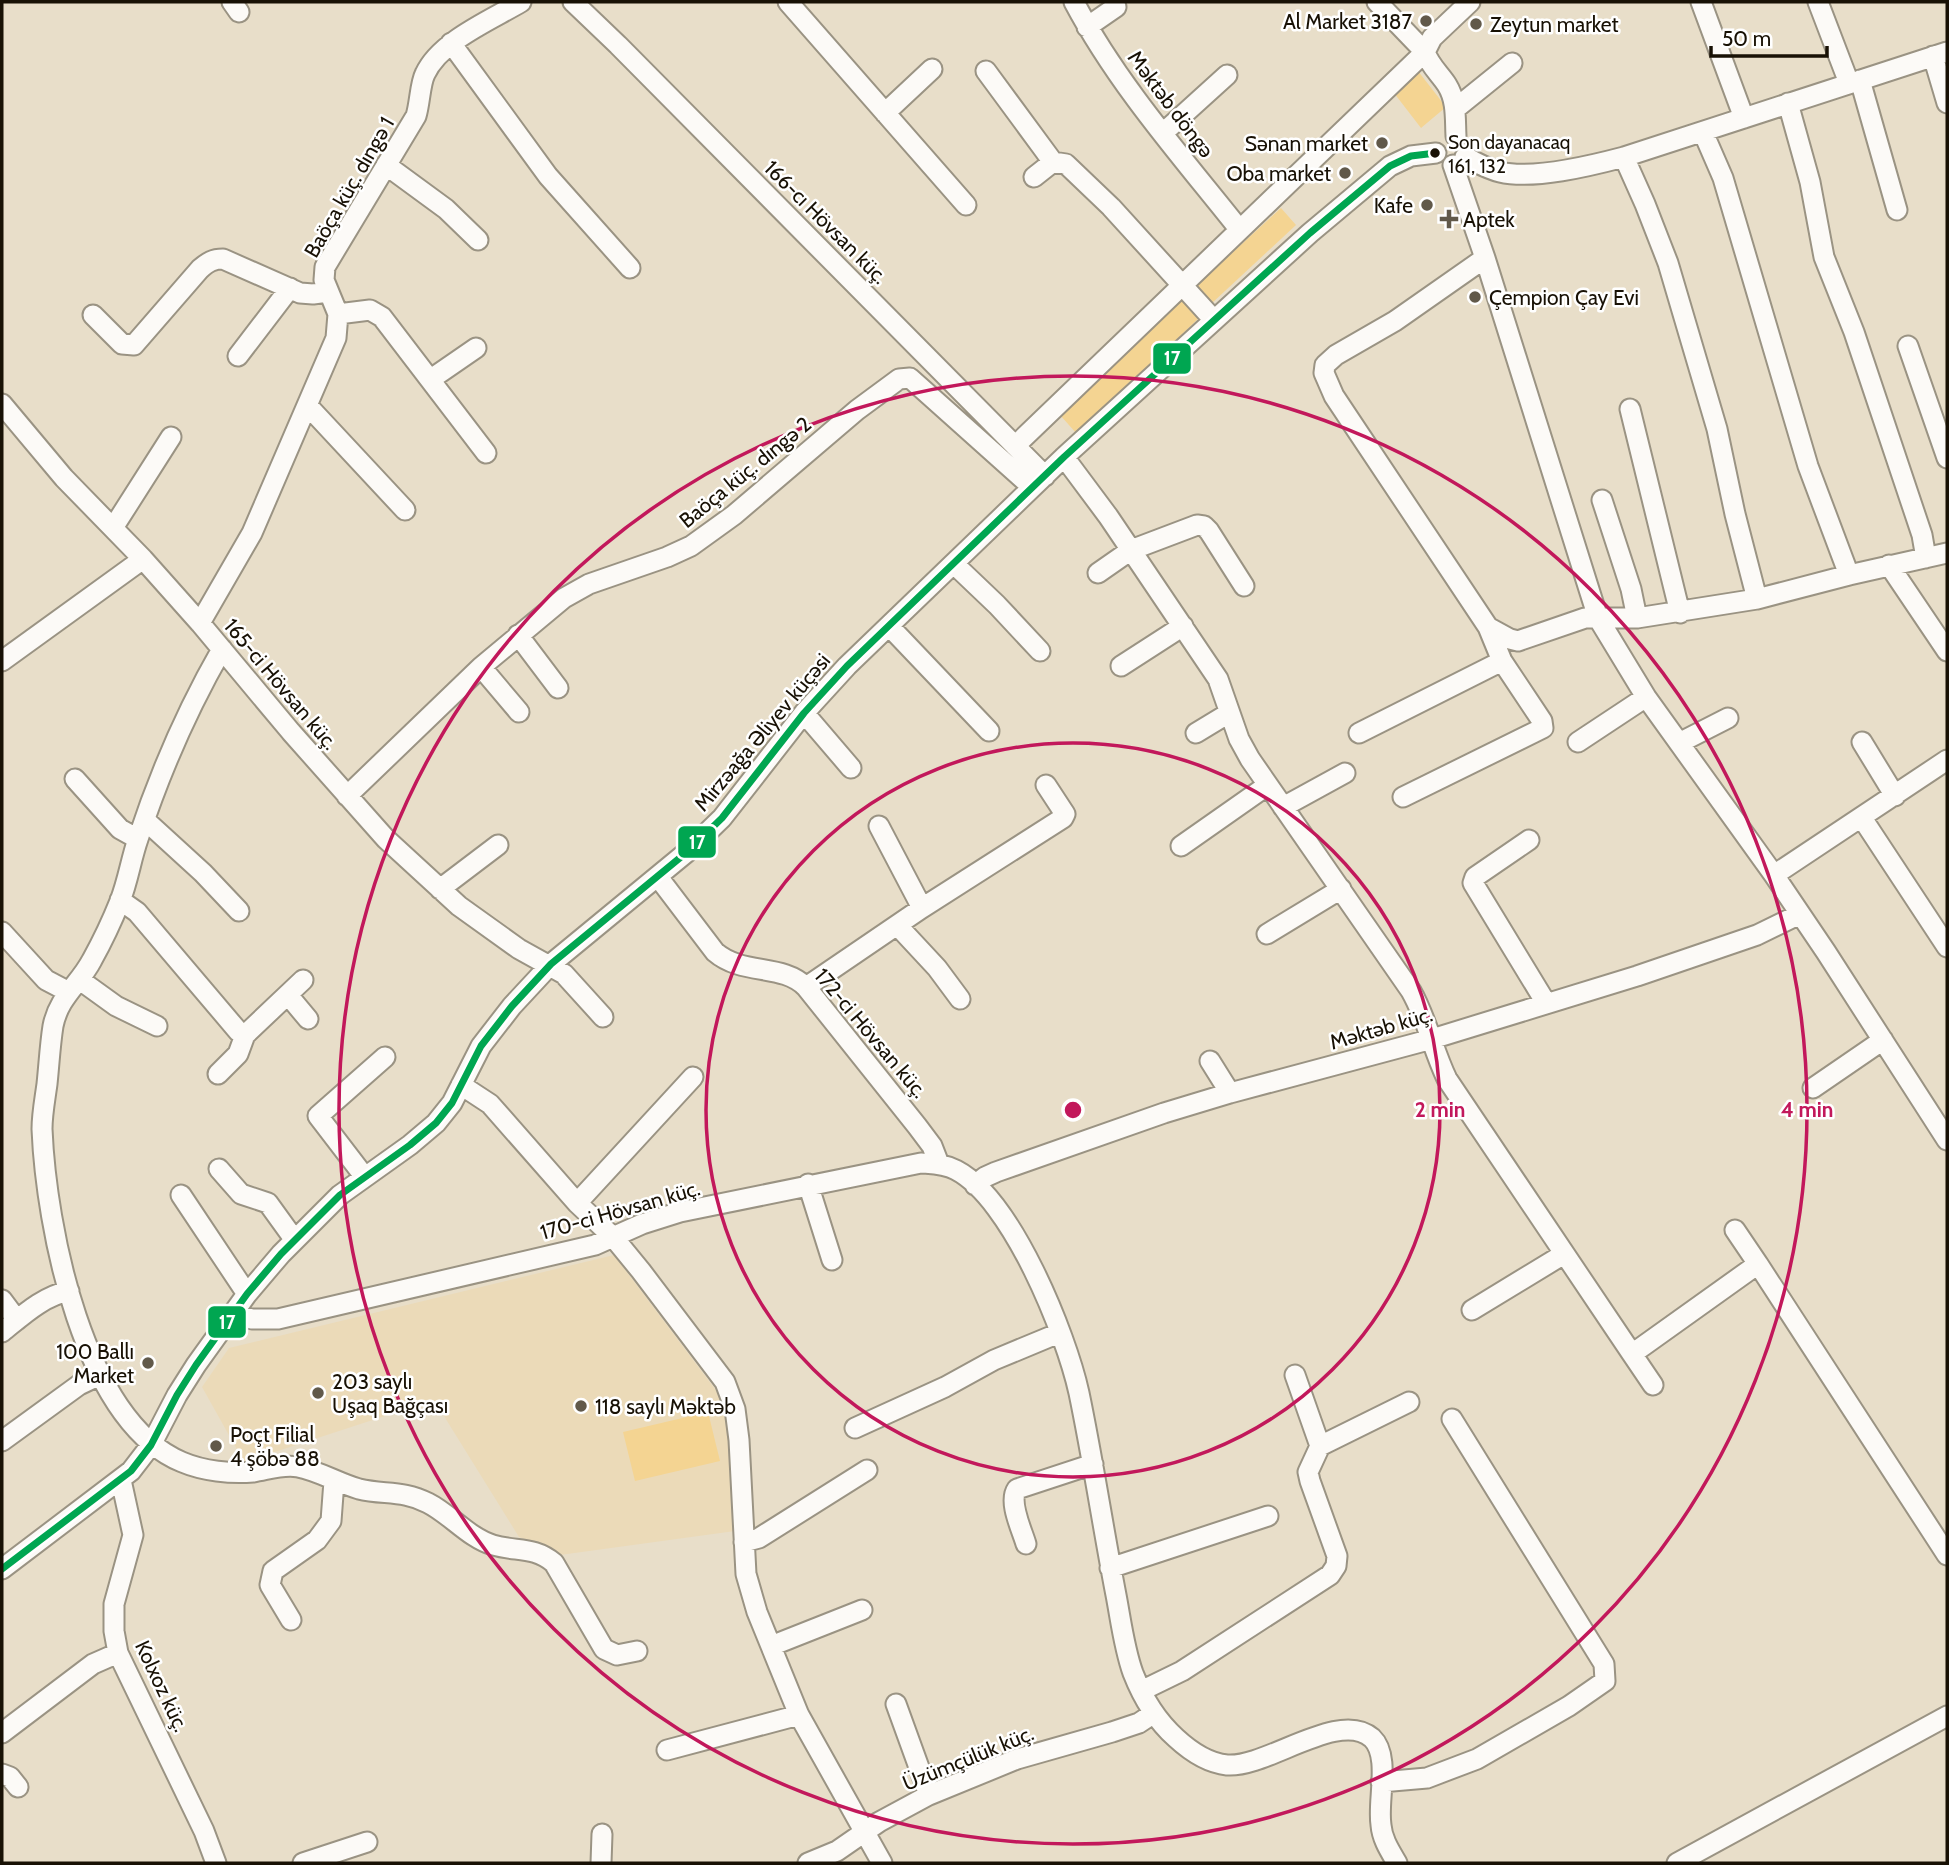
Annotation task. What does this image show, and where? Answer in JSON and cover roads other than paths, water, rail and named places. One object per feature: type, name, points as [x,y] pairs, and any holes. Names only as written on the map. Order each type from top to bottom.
[{"type":"street","name":"Baöça küç. dıngə 1","points":[[338,314],[324,280],[325,267],[416,116],[421,102],[423,76],[434,59],[451,43],[521,2]]},
{"type":"street","points":[[788,2],[965,205]]},
{"type":"street","name":"Məktəb döngə","points":[[1074,2],[1132,96],[1239,229]]},
{"type":"street","points":[[1377,2],[1425,52],[1450,89],[1455,109],[1456,136],[1466,147],[1459,161],[1485,258],[1598,618],[1646,697],[1774,875],[1946,1137]]},
{"type":"street","points":[[1015,446],[1425,52],[1432,38],[1470,2]]},
{"type":"street","points":[[1701,2],[1744,118]]},
{"type":"street","points":[[1818,2],[1855,82],[1897,210]]},
{"type":"street","name":"166-cı Hövsan küç.","points":[[584,5],[618,45],[1015,446],[1038,481]]},
{"type":"street","points":[[1087,27],[1116,8]]},
{"type":"street","points":[[451,43],[548,176],[630,268]]},
{"type":"street","points":[[1456,136],[1443,137],[1437,144],[1436,153],[1444,164],[1459,161],[1517,174],[1575,168],[1624,158],[1940,54],[1947,103]]},
{"type":"street","points":[[1455,109],[1512,63]]},
{"type":"street","points":[[885,113],[932,69]]},
{"type":"street","points":[[986,71],[1053,162],[1066,164],[1093,190],[1213,319]]},
{"type":"street","points":[[1163,133],[1227,75]]},
{"type":"street","points":[[1788,103],[1810,182],[1824,257],[1854,332],[1918,522],[1926,558]]},
{"type":"street","points":[[1703,132],[1723,178],[1808,466],[1849,575]]},
{"type":"street","name":"Mirzəağa Əliyev küçəsi","points":[[2,1569],[131,1471],[151,1445],[177,1395],[247,1294],[294,1239],[340,1195],[426,1132],[452,1103],[481,1046],[512,1006],[551,964],[658,877],[722,818],[804,713],[847,666],[1038,481],[1310,233],[1390,166],[1411,156],[1436,153]]},
{"type":"street","points":[[1624,158],[1668,263],[1717,429],[1757,599]]},
{"type":"street","points":[[1034,177],[1053,162]]},
{"type":"street","points":[[386,165],[446,209],[478,240]]},
{"type":"street","points":[[1403,797],[1543,727],[1542,721],[1502,661],[1488,627],[1334,396],[1325,373],[1325,365],[1336,355],[1395,321],[1485,258]]},
{"type":"street","points":[[93,315],[122,344],[134,345],[200,269],[209,261],[217,259],[223,259],[313,295],[328,292]]},
{"type":"street","points":[[238,356],[290,288]]},
{"type":"street","points":[[200,623],[252,533],[335,338],[338,314],[370,310],[378,314],[486,453]]},
{"type":"street","points":[[1908,346],[1940,413],[1947,458]]},
{"type":"street","points":[[431,379],[476,348]]},
{"type":"street","name":"Baöça küç. dıngə 2","points":[[347,796],[481,667],[564,598],[589,584],[691,546],[734,515],[857,410],[899,379],[910,378],[1038,481]]},
{"type":"street","name":"165-ci Hövsan küç.","points":[[2,404],[64,478],[143,559],[200,623],[290,732],[386,839],[459,906],[519,948],[565,974],[603,1017]]},
{"type":"street","points":[[308,406],[405,510]]},
{"type":"street","points":[[1630,409],[1681,613]]},
{"type":"street","points":[[113,528],[171,436]]},
{"type":"street","points":[[1064,457],[1184,626],[1218,679],[1239,739],[1411,991],[1423,1012],[1435,1054],[1447,1079],[1653,1385]]},
{"type":"street","points":[[1602,500],[1631,589],[1637,618]]},
{"type":"street","points":[[1098,573],[1131,550],[1197,525],[1204,526],[1244,586]]},
{"type":"street","points":[[1488,627],[1518,641],[1573,621],[1681,613],[1757,599],[1947,553]]},
{"type":"street","points":[[2,661],[143,559]]},
{"type":"street","points":[[954,564],[1040,651]]},
{"type":"street","points":[[1889,565],[1947,651]]},
{"type":"street","points":[[889,626],[989,731]]},
{"type":"street","points":[[1121,666],[1184,626]]},
{"type":"street","points":[[518,635],[558,688]]},
{"type":"street","points":[[222,649],[176,737],[138,839],[120,900],[92,960],[58,1008],[53,1026],[42,1126],[48,1201],[69,1292],[100,1375],[125,1417],[151,1445],[186,1464],[243,1472],[295,1466],[334,1481],[375,1492],[391,1492],[417,1498],[431,1504],[492,1545],[524,1549],[544,1555],[554,1563],[604,1649],[617,1656],[637,1651]]},
{"type":"street","points":[[1359,733],[1502,661]]},
{"type":"street","points":[[481,667],[519,712]]},
{"type":"street","points":[[1578,742],[1646,697]]},
{"type":"street","points":[[804,713],[851,768]]},
{"type":"street","points":[[1196,733],[1229,713]]},
{"type":"street","points":[[1679,743],[1728,718]]},
{"type":"street","points":[[1862,742],[1895,796]]},
{"type":"street","points":[[1774,875],[1947,760]]},
{"type":"street","points":[[1283,807],[1345,773]]},
{"type":"street","points":[[75,779],[120,830],[138,839]]},
{"type":"street","points":[[806,987],[922,908],[1063,818],[1066,814],[1064,809],[1046,785]]},
{"type":"street","points":[[1181,846],[1268,785]]},
{"type":"street","points":[[1862,818],[1947,947]]},
{"type":"street","points":[[145,820],[203,873],[239,911]]},
{"type":"street","points":[[878,826],[922,908]]},
{"type":"street","points":[[1529,841],[1475,877],[1473,883],[1546,1003]]},
{"type":"street","points":[[440,889],[498,845]]},
{"type":"street","name":"172-ci Hövsan küç.","points":[[658,877],[715,952],[725,960],[791,976],[806,987],[917,1126],[932,1146],[939,1164]]},
{"type":"street","points":[[1267,934],[1340,889]]},
{"type":"street","points":[[120,900],[137,912],[238,1031],[245,1035]]},
{"type":"street","name":"Məktəb küç.","points":[[975,1185],[996,1172],[1113,1131],[1230,1093],[1432,1039],[1715,950],[1757,935],[1800,914]]},
{"type":"street","points":[[897,925],[937,968],[960,999]]},
{"type":"street","points":[[2,932],[46,980],[74,985],[157,1026]]},
{"type":"street","points":[[218,1074],[238,1054],[245,1035],[303,980]]},
{"type":"street","points":[[288,995],[308,1019]]},
{"type":"street","points":[[1813,1088],[1883,1040]]},
{"type":"street","points":[[364,1176],[318,1116],[385,1057]]},
{"type":"street","points":[[1210,1060],[1230,1093]]},
{"type":"street","points":[[577,1203],[693,1077]]},
{"type":"street","points":[[461,1086],[490,1104],[577,1203],[614,1238],[725,1382],[736,1409],[746,1574],[799,1715],[882,1863]]},
{"type":"street","name":"170-ci Hövsan küç.","points":[[233,1314],[252,1319],[278,1319],[595,1245],[659,1218],[808,1184],[920,1163],[939,1164]]},
{"type":"street","points":[[939,1164],[957,1170],[975,1185],[1011,1228],[1040,1284],[1078,1391],[1132,1671],[1154,1713],[1185,1746],[1200,1756],[1230,1765],[1256,1760],[1338,1730],[1354,1729],[1363,1732],[1379,1748],[1382,1762],[1380,1823],[1383,1836],[1397,1863]]},
{"type":"street","points":[[219,1169],[241,1194],[268,1203],[294,1239]]},
{"type":"street","points":[[808,1184],[832,1260]]},
{"type":"street","points":[[181,1195],[247,1294]]},
{"type":"street","points":[[1735,1230],[1947,1555]]},
{"type":"street","points":[[1472,1310],[1564,1254]]},
{"type":"street","points":[[1632,1354],[1758,1264]]},
{"type":"street","points":[[2,1300],[9,1326],[43,1301],[69,1292]]},
{"type":"street","points":[[855,1427],[945,1387],[994,1360],[1059,1333]]},
{"type":"street","points":[[1296,1374],[1320,1446]]},
{"type":"street","points":[[2,1441],[79,1385],[100,1375]]},
{"type":"street","points":[[1141,1690],[1182,1671],[1330,1575],[1336,1566],[1337,1556],[1308,1472],[1320,1446],[1409,1402]]},
{"type":"street","points":[[1381,1782],[1406,1782],[1427,1778],[1477,1759],[1569,1706],[1605,1681],[1604,1664],[1452,1419]]},
{"type":"street","points":[[1026,1544],[1015,1504],[1014,1494],[1017,1489],[1093,1464]]},
{"type":"street","points":[[744,1542],[758,1538],[867,1470]]},
{"type":"street","name":"Kolxoz küç.","points":[[121,1480],[133,1535],[114,1604],[114,1631],[118,1653],[125,1672],[172,1761],[216,1863]]},
{"type":"street","points":[[291,1620],[270,1585],[273,1572],[317,1540],[331,1521],[334,1481]]},
{"type":"street","points":[[1110,1568],[1268,1516]]},
{"type":"street","points":[[771,1646],[862,1610]]},
{"type":"street","points":[[2,1733],[93,1664],[118,1653]]},
{"type":"street","points":[[897,1704],[929,1796]]},
{"type":"street","name":"Üzümçülük küç.","points":[[807,1863],[836,1850],[879,1822],[929,1796],[1017,1759],[1139,1723],[1154,1713]]},
{"type":"street","points":[[667,1750],[799,1715]]},
{"type":"street","points":[[1677,1863],[1947,1716]]},
{"type":"street","points":[[2,1774],[10,1777],[18,1787]]},
{"type":"street","points":[[601,1863],[602,1834]]},
{"type":"street","points":[[303,1863],[367,1842]]},
{"type":"place","name":"Al Market 3187","points":[[1426,21]]},
{"type":"place","name":"Zeytun market","points":[[1476,24]]},
{"type":"place","name":"Sənan market","points":[[1382,143]]},
{"type":"place","name":"Son dayanacaq 161, 132","points":[[1435,153]]},
{"type":"place","name":"Oba market","points":[[1345,173]]},
{"type":"place","name":"Kafe","points":[[1427,205]]},
{"type":"place","name":"Aptek","points":[[1449,219]]},
{"type":"place","name":"Çempion Çay Evi","points":[[1475,297]]},
{"type":"place","name":"100 Ballı Market","points":[[148,1363]]},
{"type":"place","name":"203 saylı Uşaq Bağçası","points":[[318,1393]]},
{"type":"place","name":"118 saylı Məktəb","points":[[581,1406]]},
{"type":"place","name":"Poçt Filial 4 şöbə 88","points":[[216,1446]]}]
